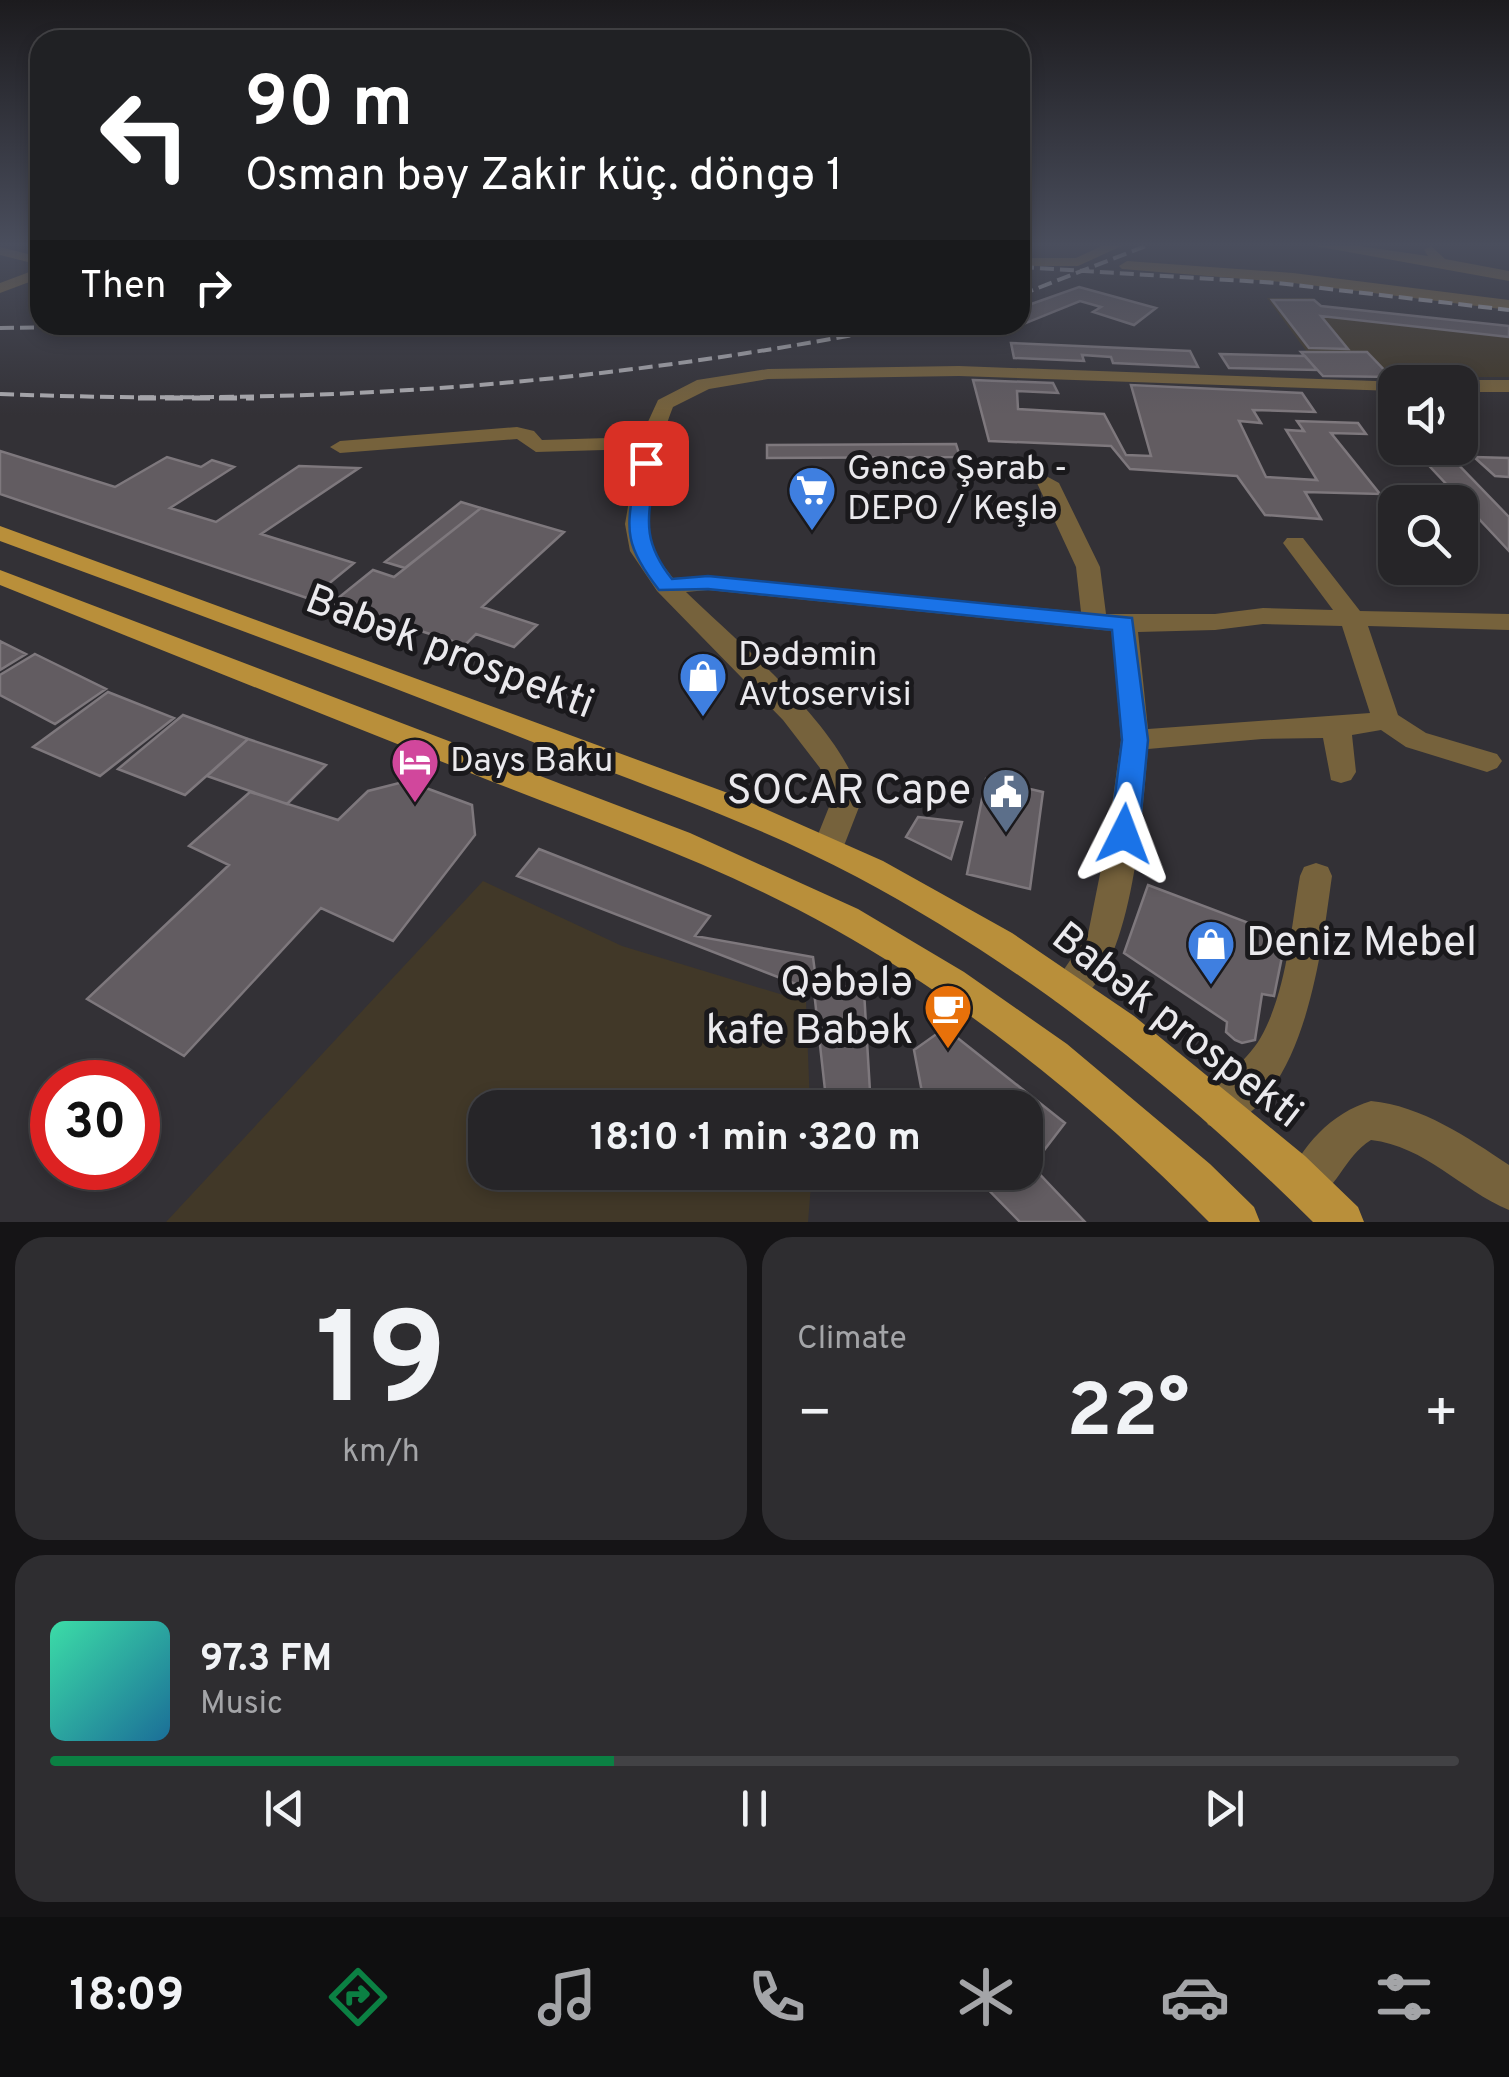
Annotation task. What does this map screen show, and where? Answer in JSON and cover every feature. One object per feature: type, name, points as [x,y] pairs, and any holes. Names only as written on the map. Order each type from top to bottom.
[{"type":"main road","name":"Babək prospekti","points":[[0,533],[465,704],[829,847],[910,890],[1068,990],[1222,1111],[1343,1222]]},
{"type":"main road","points":[[0,542],[110,574]]},
{"type":"main road","points":[[0,577],[542,789],[783,887],[830,911],[928,969],[1017,1031],[1131,1122],[1239,1222]]},
{"type":"street","points":[[1477,301],[1509,305]]},
{"type":"street","points":[[829,847],[846,802],[834,763],[793,713],[666,586],[648,562],[637,537],[649,443],[657,417],[676,396],[727,379],[768,374],[959,372],[1378,384]]},
{"type":"street","points":[[1478,386],[1509,386]]},
{"type":"street","points":[[340,447],[517,434],[526,435],[536,446],[649,443]]},
{"type":"street","points":[[1048,483],[1109,621],[1135,740],[1124,834],[1104,939],[1068,990]]},
{"type":"street","points":[[1295,543],[1353,619],[1386,720],[1416,740],[1487,761]]},
{"type":"street","points":[[666,586],[708,583],[1109,621],[1215,622],[1263,616],[1509,622]]},
{"type":"street","points":[[1135,740],[1228,735],[1262,729],[1332,728],[1386,720]]},
{"type":"street","points":[[1332,728],[1342,741],[1342,772]]},
{"type":"street","points":[[1222,1111],[1262,1070],[1289,1010],[1300,971],[1316,876]]},
{"type":"street","points":[[1306,1185],[1357,1124],[1376,1118],[1401,1124],[1509,1189]]},
{"type":"shaded area","points":[[1269,301],[1316,301],[1322,306],[1509,327],[1509,377],[1478,377],[1478,365],[1379,365],[1366,352],[1307,352]]},
{"type":"shaded area","points":[[483,881],[622,946],[806,1002],[809,1090],[468,1090],[468,1190],[811,1190],[808,1222],[166,1222]]},
{"type":"building","points":[[1040,301],[1080,301],[1030,321],[1030,304]]},
{"type":"building","points":[[1080,301],[1130,301],[1156,308],[1134,325],[1093,312],[1101,307]]},
{"type":"building","points":[[1273,301],[1315,301],[1321,306],[1509,326],[1509,337],[1321,316],[1348,349],[1309,348]]},
{"type":"building","points":[[1011,343],[1190,351],[1198,367],[1113,363],[1111,357],[1082,355],[1084,361],[1014,358]]},
{"type":"building","points":[[1301,352],[1367,352],[1379,365],[1378,377],[1323,376]]},
{"type":"building","points":[[1220,354],[1305,356],[1317,370],[1229,368]]},
{"type":"building","points":[[973,380],[1053,383],[1058,393],[1017,391],[1018,409],[1104,414],[1126,455],[1151,456],[1131,385],[1302,393],[1315,412],[1253,410],[1261,423],[1239,421],[1266,477],[1317,480],[1286,430],[1304,431],[1297,421],[1358,423],[1366,434],[1331,433],[1378,494],[1305,492],[1321,519],[1265,515],[1237,476],[1130,469],[1111,446],[989,441]]},
{"type":"building","points":[[956,444],[960,457],[767,458],[767,445]]},
{"type":"building","points":[[0,451],[115,487],[167,457],[201,467],[212,460],[234,467],[170,508],[216,522],[299,466],[359,468],[261,534],[354,563],[310,599],[0,494]]},
{"type":"building","points":[[1478,457],[1509,458],[1509,477],[1495,476]]},
{"type":"building","points":[[1428,465],[1459,465],[1509,517],[1509,551],[1478,518],[1478,485],[1447,485]]},
{"type":"building","points":[[461,502],[481,508],[405,568],[385,562]]},
{"type":"building","points":[[481,508],[564,532],[482,607],[537,625],[514,647],[476,634],[465,645],[332,603],[373,570],[394,577]]},
{"type":"building","points":[[0,641],[26,654],[0,670]]},
{"type":"building","points":[[35,654],[106,689],[55,724],[0,695],[0,675]]},
{"type":"building","points":[[108,692],[174,718],[100,776],[33,747]]},
{"type":"building","points":[[183,715],[248,739],[185,795],[118,769]]},
{"type":"building","points":[[248,739],[326,765],[287,804],[207,776]]},
{"type":"building","points":[[986,779],[1043,792],[1030,889],[967,874]]},
{"type":"building","points":[[407,781],[472,805],[475,835],[393,941],[321,908],[184,1056],[87,999],[229,865],[189,846],[250,792],[338,820],[368,791]]},
{"type":"building","points":[[918,817],[962,822],[951,859],[906,837]]},
{"type":"building","points":[[539,849],[710,916],[695,936],[813,957],[816,980],[864,991],[870,1090],[825,1090],[814,991],[517,876]]},
{"type":"building","points":[[1148,885],[1286,937],[1274,996],[1262,994],[1255,1040],[1235,1040],[1226,1032],[1227,1022],[1124,953]]},
{"type":"building","points":[[945,1028],[1023,1090],[922,1090],[914,1050]]},
{"type":"building","points":[[1043,1106],[1065,1123],[1043,1152]]},
{"type":"building","points":[[1043,1178],[1085,1222],[1020,1222],[989,1190],[1043,1190]]},
{"type":"railway","points":[[1432,301],[1509,310]]},
{"type":"railway","points":[[0,328],[30,328]]},
{"type":"railway","points":[[0,394],[231,397],[455,387],[678,363],[851,335]]},
{"type":"railway","points":[[138,398],[254,398]]},
{"type":"place","name":"Gəncə Şərab - DEPO / Keşlə","points":[[812,532]]},
{"type":"place","name":"Dədəmin Avtoservisi","points":[[703,718]]},
{"type":"place","name":"Days Baku","points":[[415,804]]},
{"type":"place","name":"SOCAR Cape","points":[[1006,834]]},
{"type":"place","name":"Deniz Mebel","points":[[1211,986]]},
{"type":"place","name":"Qəbələ kafe Babək","points":[[948,1050]]},
{"type":"route","points":[[646,463],[637,537],[648,562],[666,586],[708,583],[1094,618],[1124,624],[1135,740],[1124,834]]}]
